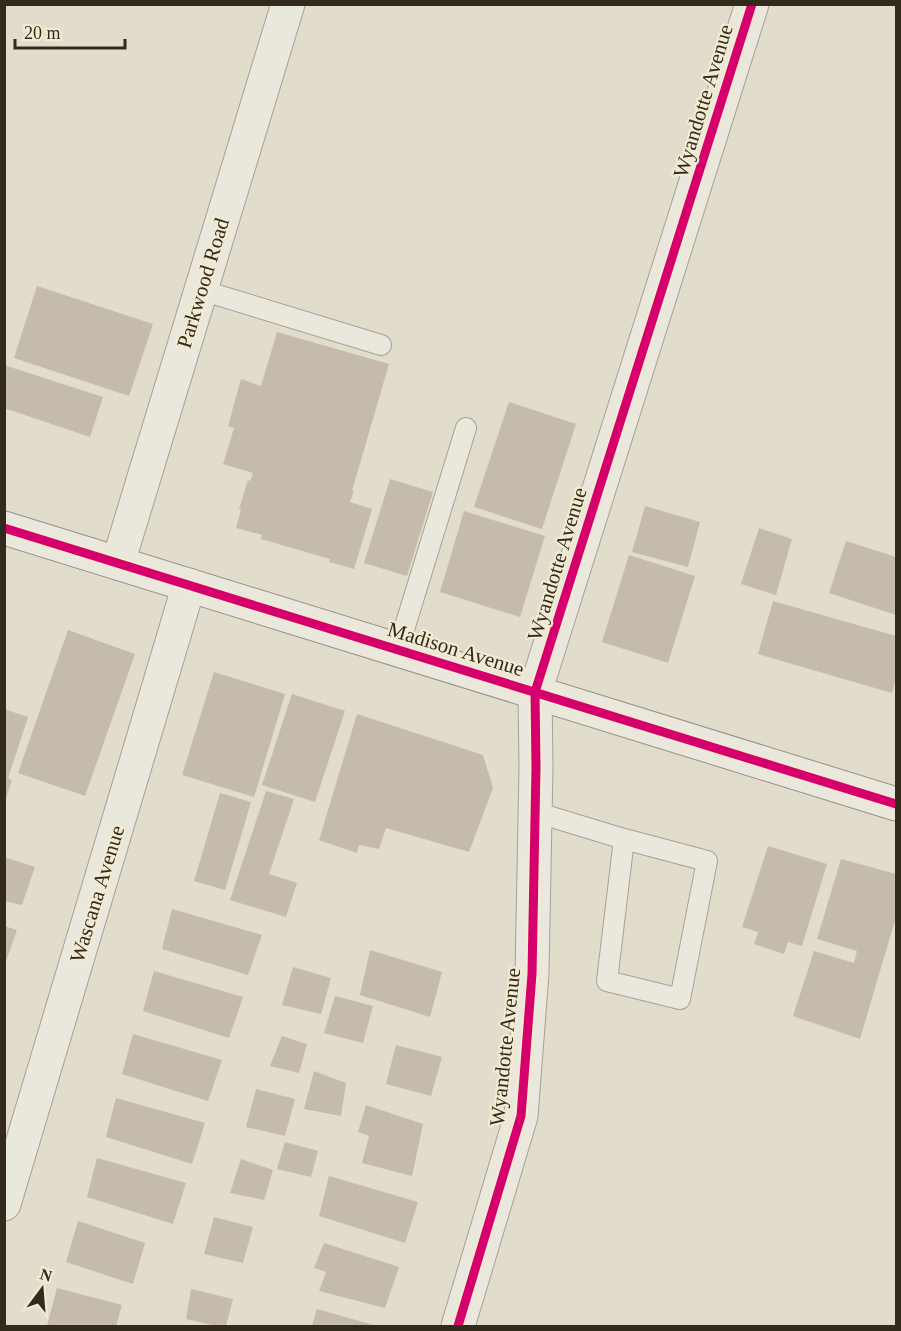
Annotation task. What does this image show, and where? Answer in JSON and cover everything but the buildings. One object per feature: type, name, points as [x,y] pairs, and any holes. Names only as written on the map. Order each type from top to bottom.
[{"type":"street","name":"Parkwood Road","points":[[118,563],[288,4]]},
{"type":"street","name":"Wyandotte Avenue","points":[[458,1326],[521,1116],[532,974],[536,693],[752,4]]},
{"type":"street","name":"Madison Avenue","points":[[4,528],[897,804]]},
{"type":"street","name":"Wascana Avenue","points":[[4,1204],[189,585]]},
{"type":"lane","points":[[201,290],[381,345]]},
{"type":"lane","points":[[398,649],[466,428]]},
{"type":"lane","points":[[535,812],[707,861],[680,999],[607,981],[624,838]]},
{"type":"cycle path","points":[[458,1326],[521,1116],[532,974],[535,692],[752,4]]},
{"type":"cycle path","points":[[4,528],[896,804]]}]
